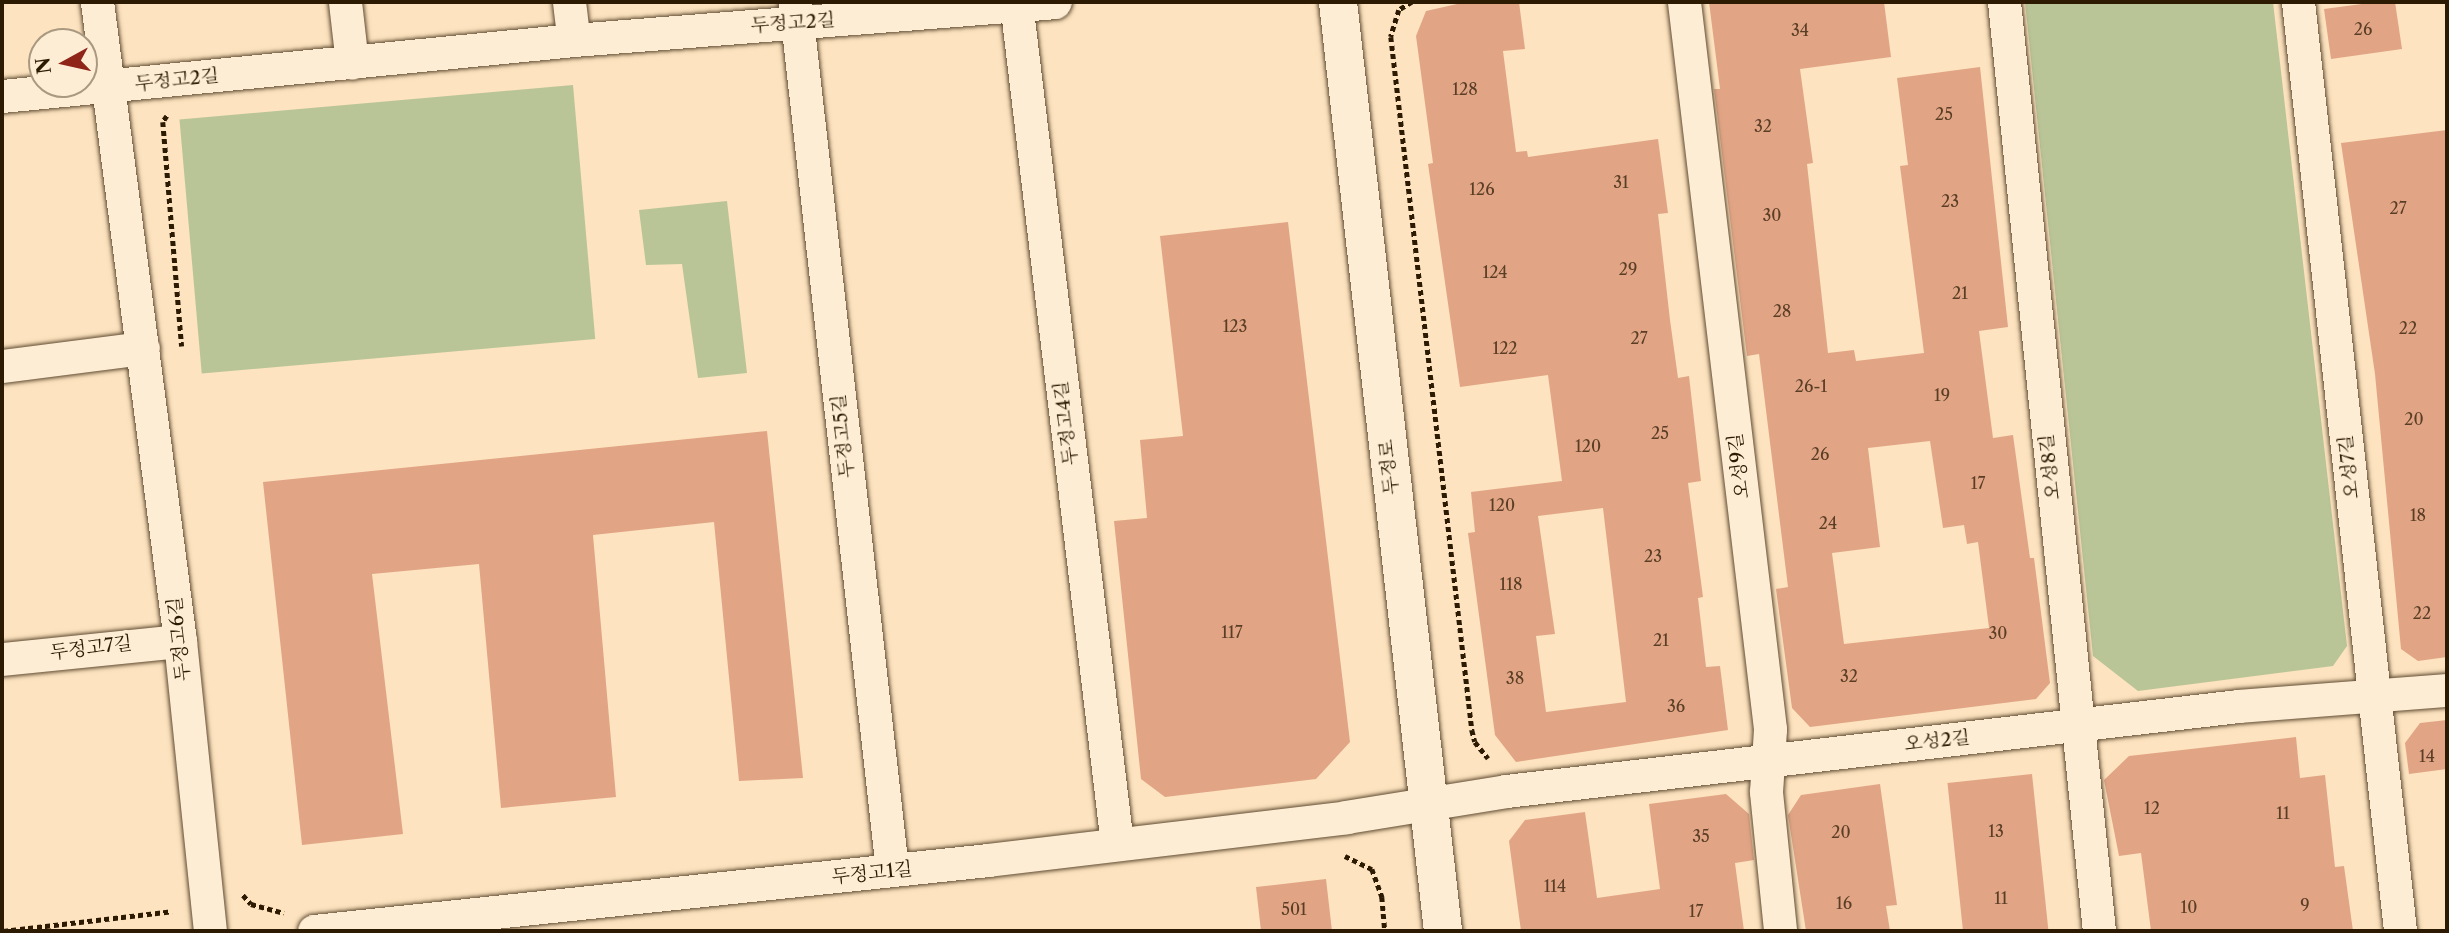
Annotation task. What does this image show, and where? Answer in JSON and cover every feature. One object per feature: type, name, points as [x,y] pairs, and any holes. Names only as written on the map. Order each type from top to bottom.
[{"type":"street","name":"두정고6길","points":[[97,2],[180,641],[210,931]]},
{"type":"street","points":[[345,2],[352,63]]},
{"type":"street","points":[[569,2],[574,40]]},
{"type":"street","name":"두정고2길","points":[[2,96],[574,40],[796,12],[1055,2]]},
{"type":"street","name":"두정로","points":[[1338,2],[1443,931]]},
{"type":"street","name":"오성9길","points":[[1685,2],[1770,759],[1766,792],[1780,931]]},
{"type":"street","name":"오성8길","points":[[2004,2],[2099,931]]},
{"type":"street","name":"오성7길","points":[[2298,2],[2372,699],[2400,931]]},
{"type":"street","name":"두정고4길","points":[[1016,4],[1117,844]]},
{"type":"street","name":"두정고5길","points":[[796,12],[892,870]]},
{"type":"street","points":[[2,366],[143,348]]},
{"type":"street","name":"두정고7길","points":[[2,659],[180,641]]},
{"type":"street","name":"오성2길","points":[[1428,801],[1770,759],[2343,697],[2372,699],[2447,690]]},
{"type":"street","name":"두정고1길","points":[[303,922],[892,870],[1346,817],[1428,801]]},
{"type":"path","points":[[1412,2],[1399,10],[1391,37],[1472,730],[1475,742],[1496,763]]},
{"type":"path","points":[[170,112],[163,122],[182,352]]},
{"type":"path","points":[[1338,855],[1359,859],[1372,869],[1382,897],[1385,931]]},
{"type":"path","points":[[234,887],[251,904],[303,922]]},
{"type":"path","points":[[3,931],[158,914],[179,905]]},
{"type":"green space","points":[[2025,2],[2273,2],[2347,646],[2333,666],[2138,691],[2093,656]]},
{"type":"green space","points":[[573,85],[595,339],[202,373],[180,119]]},
{"type":"green space","points":[[727,201],[747,373],[698,378],[682,264],[646,265],[639,210]]},
{"type":"building","points":[[1466,2],[1519,2],[1525,49],[1503,51],[1516,152],[1527,151],[1528,157],[1658,139],[1668,213],[1658,214],[1670,320],[1678,378],[1689,376],[1701,481],[1688,483],[1703,597],[1698,598],[1706,667],[1720,666],[1728,730],[1516,762],[1495,735],[1468,533],[1475,532],[1471,492],[1562,481],[1548,375],[1460,387],[1428,164],[1433,163],[1416,36],[1426,11]],"holes":[[[1603,508],[1626,702],[1546,712],[1536,636],[1555,634],[1538,516]]]},
{"type":"building","points":[[1709,2],[1884,2],[1891,57],[1800,69],[1813,163],[1807,164],[1828,353],[1854,350],[1856,361],[1924,353],[1900,166],[1908,165],[1897,78],[1980,67],[2008,327],[1979,331],[1993,438],[2013,435],[2030,558],[2034,558],[2050,683],[2036,699],[1810,727],[1792,708],[1776,589],[1788,587],[1759,354],[1747,356],[1714,89],[1720,89]],"holes":[[[1930,441],[1943,528],[1964,525],[1967,544],[1978,542],[1989,628],[1844,644],[1832,553],[1880,547],[1868,448]]]},
{"type":"building","points":[[2395,2],[2402,49],[2331,59],[2324,9]]},
{"type":"building","points":[[2447,130],[2447,657],[2418,661],[2401,649],[2375,374],[2341,143]]},
{"type":"building","points":[[1288,222],[1350,742],[1316,779],[1165,797],[1141,779],[1114,521],[1147,518],[1140,440],[1183,436],[1160,236]]},
{"type":"building","points":[[767,431],[803,778],[739,781],[714,522],[593,535],[616,797],[501,808],[479,564],[372,574],[403,834],[302,845],[263,482]]},
{"type":"building","points":[[2447,720],[2447,769],[2409,774],[2405,743],[2420,723]]},
{"type":"building","points":[[2296,737],[2300,778],[2325,775],[2335,867],[2344,866],[2353,931],[2151,931],[2141,853],[2119,856],[2104,780],[2129,756]]},
{"type":"building","points":[[2032,774],[2049,931],[1963,931],[1947,783]]},
{"type":"building","points":[[1880,784],[1897,905],[1886,906],[1890,931],[1806,931],[1788,815],[1801,795]]},
{"type":"building","points":[[1726,794],[1749,814],[1754,860],[1735,863],[1744,931],[1521,931],[1509,841],[1525,820],[1585,812],[1597,898],[1660,889],[1649,804]]},
{"type":"building","points":[[1326,879],[1332,931],[1261,931],[1256,887]]}]
